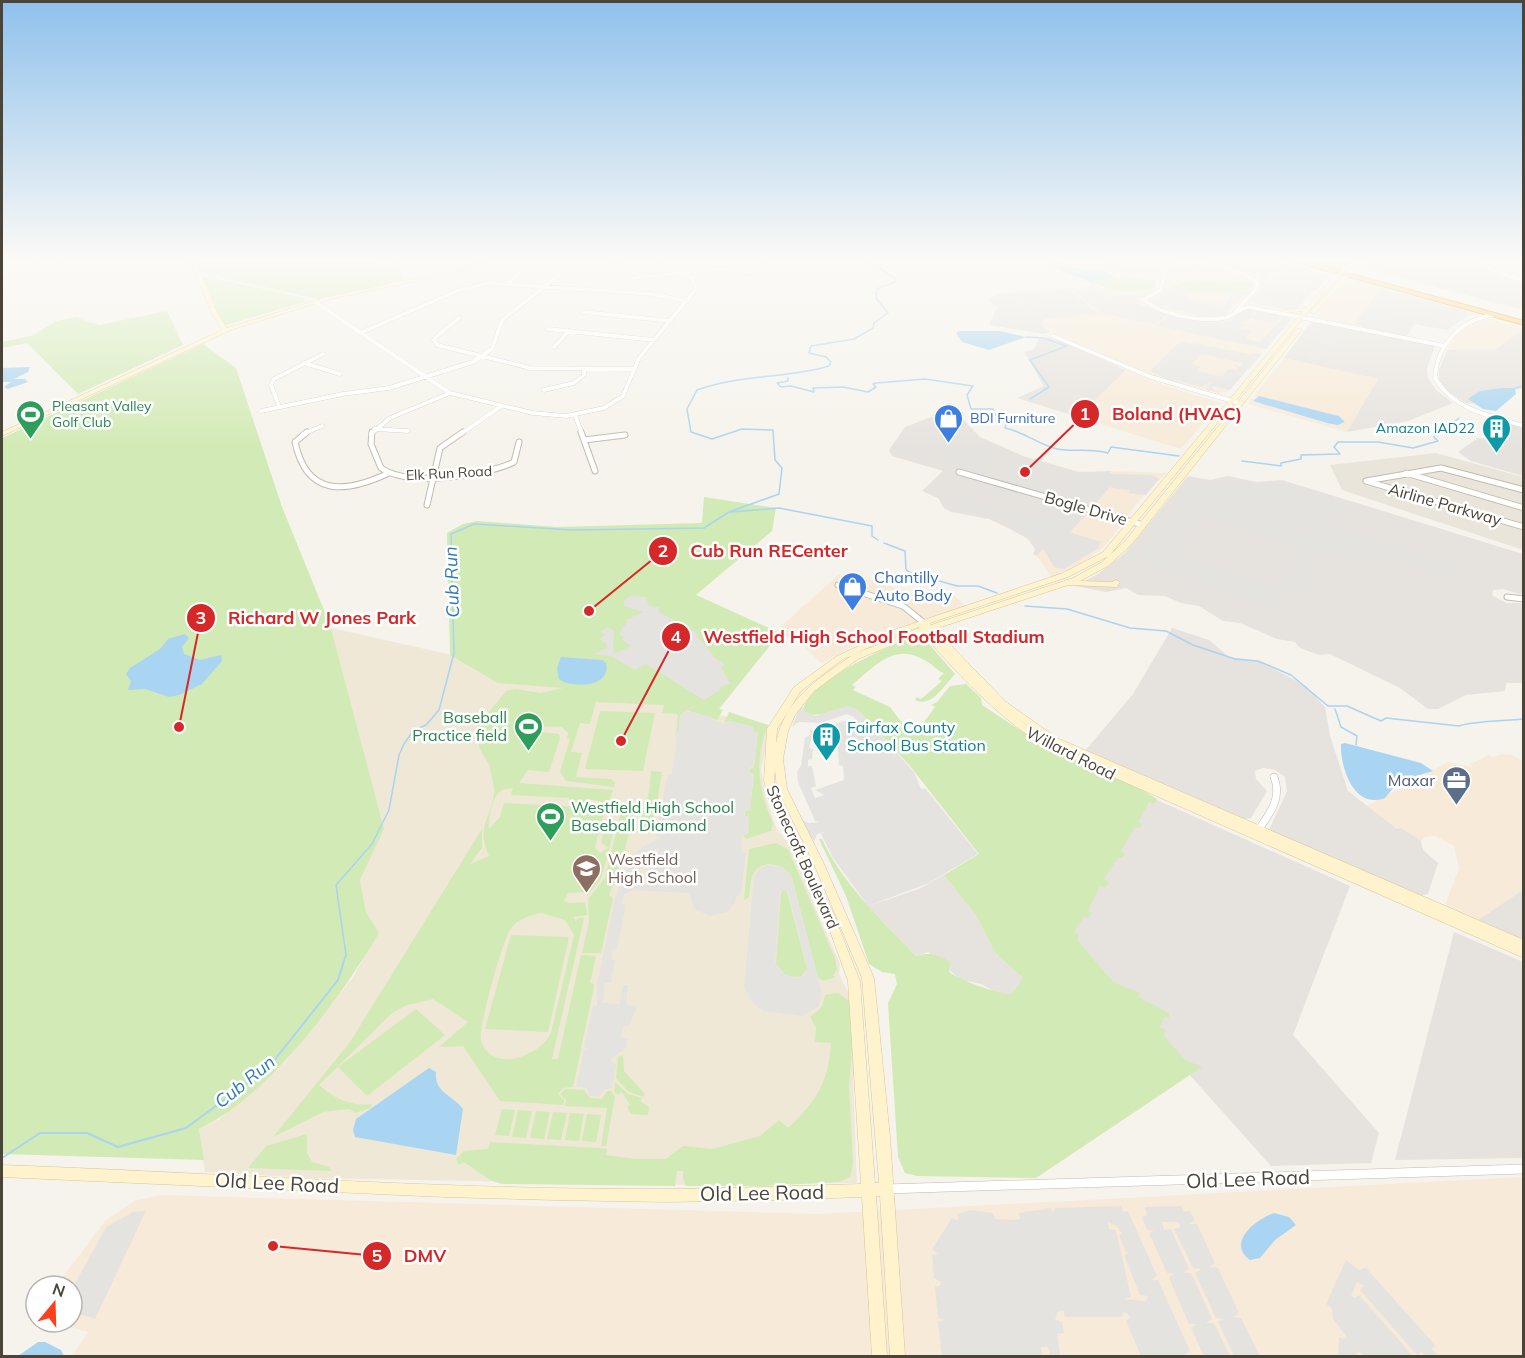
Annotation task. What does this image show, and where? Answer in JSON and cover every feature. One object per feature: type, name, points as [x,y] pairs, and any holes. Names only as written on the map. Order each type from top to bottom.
[{"type":"main road","points":[[220,322],[225,330]]},
{"type":"main road","points":[[2,434],[225,330],[250,322]]},
{"type":"main road","name":"Stonecroft Boulevard","points":[[880,1356],[854,981],[841,945],[775,803],[768,780],[767,759],[775,723],[789,699],[804,683],[850,651],[1067,583],[1105,564],[1121,552],[1139,523],[1301,322]]},
{"type":"main road","name":"Stonecroft Boulevard","points":[[898,1356],[868,978],[819,864],[788,803],[781,781],[778,759],[783,731],[791,714],[817,683],[866,651],[926,626],[1081,570],[1106,554],[1139,523],[1202,450],[1237,400]]},
{"type":"main road","points":[[1067,583],[1110,587],[1116,582]]},
{"type":"main road","name":"Willard Road","points":[[926,626],[969,683],[1027,732],[1068,754],[1524,945]]},
{"type":"main road","name":"Willard Road","points":[[1257,833],[1524,954]]},
{"type":"main road","name":"Old Lee Road","points":[[2,1171],[387,1188],[584,1193],[739,1195],[886,1189]]},
{"type":"street","points":[[345,322],[450,393],[542,415],[576,415],[604,408],[621,398],[628,390],[639,358],[669,322]]},
{"type":"street","points":[[360,333],[393,322]]},
{"type":"street","points":[[454,322],[436,337],[435,344],[530,369],[635,369]]},
{"type":"street","points":[[261,411],[382,389],[482,357],[494,347],[501,322]]},
{"type":"street","points":[[1331,322],[1445,346]]},
{"type":"street","points":[[1465,322],[1453,333],[1445,346],[1434,375],[1441,388],[1474,409],[1524,426]]},
{"type":"street","points":[[548,328],[654,340]]},
{"type":"street","points":[[554,346],[569,331]]},
{"type":"street","points":[[1053,336],[1163,382],[1237,400]]},
{"type":"street","points":[[279,406],[271,387],[273,380],[322,354]]},
{"type":"street","points":[[303,363],[340,374]]},
{"type":"street","points":[[544,390],[579,381],[584,375],[584,368]]},
{"type":"street","points":[[374,429],[450,393]]},
{"type":"street","points":[[427,505],[441,446],[501,406]]},
{"type":"street","points":[[576,415],[596,471]]},
{"type":"street","points":[[322,426],[302,434],[295,442],[307,476],[312,481],[327,486],[351,487],[369,483],[389,473]]},
{"type":"street","points":[[374,429],[408,431]]},
{"type":"street","name":"Elk Run Road","points":[[374,429],[370,439],[377,463],[389,473],[406,476],[488,472],[506,468],[517,459],[519,442]]},
{"type":"street","points":[[584,440],[625,435]]},
{"type":"street","points":[[1406,473],[1445,469],[1524,490]]},
{"type":"street","name":"Bogle Drive","points":[[959,472],[1139,523]]},
{"type":"street","points":[[1406,473],[1524,508]]},
{"type":"street","name":"Airline Parkway","points":[[1406,473],[1366,481],[1524,527]]},
{"type":"street","points":[[838,585],[900,605],[926,626]]},
{"type":"street","points":[[1507,597],[1524,599]]},
{"type":"street","points":[[1257,833],[1278,797],[1279,788],[1274,777]]},
{"type":"street","name":"Old Lee Road","points":[[886,1189],[1524,1169]]},
{"type":"shaded area","points":[[990,322],[1042,322],[1041,326],[1051,332],[1044,334],[989,325]]},
{"type":"shaded area","points":[[1042,322],[1287,322],[1228,392],[1218,393],[1160,378],[1041,326]]},
{"type":"shaded area","points":[[1161,322],[1208,322],[1229,327],[1213,322],[1243,322],[1240,324],[1246,326],[1237,328],[1252,331],[1245,339],[1259,342],[1279,322],[1289,322],[1266,349],[1157,326]]},
{"type":"shaded area","points":[[1323,322],[1435,346],[1427,368],[1428,378],[1436,390],[1453,403],[1408,421],[1347,432],[1378,379],[1284,358],[1310,323]]},
{"type":"shaded area","points":[[1356,322],[1458,322],[1447,330],[1414,324],[1407,336],[1354,325]]},
{"type":"shaded area","points":[[1369,322],[1413,324],[1407,336],[1366,327]]},
{"type":"shaded area","points":[[1437,322],[1456,322],[1446,330],[1441,329],[1443,325]]},
{"type":"shaded area","points":[[1472,322],[1503,322],[1523,329],[1495,350],[1447,350],[1459,331]]},
{"type":"shaded area","points":[[1328,328],[1345,331],[1322,362],[1305,359]]},
{"type":"shaded area","points":[[1523,329],[1523,388],[1468,404],[1448,392],[1439,380],[1439,370],[1447,350],[1495,350]]},
{"type":"shaded area","points":[[1046,337],[1056,339],[1126,370],[1078,417],[1017,398],[1044,386],[1024,352],[1034,349],[1039,339]]},
{"type":"shaded area","points":[[1181,341],[1248,354],[1248,356],[1254,353],[1261,355],[1249,369],[1245,369],[1247,370],[1230,390],[1213,386],[1212,389],[1220,393],[1206,390],[1211,382],[1202,387],[1171,379],[1173,382],[1150,371]],"holes":[[[1203,354],[1243,363],[1240,367],[1235,364],[1238,370],[1228,369],[1222,377],[1202,372],[1198,370],[1201,367],[1192,364],[1198,358],[1196,357]]]},
{"type":"shaded area","points":[[1284,358],[1379,379],[1347,432],[1248,404]],"holes":[[[1255,397],[1339,416],[1345,422],[1342,424],[1327,423],[1253,401]]]},
{"type":"shaded area","points":[[1126,370],[1160,384],[1221,403],[1181,449],[1078,417]]},
{"type":"shaded area","points":[[949,403],[955,404],[964,414],[963,419],[980,437],[1023,456],[1079,472],[1111,471],[1037,556],[1033,554],[1035,549],[1028,539],[989,519],[951,512],[944,508],[938,498],[922,491],[943,471],[892,456],[889,450],[905,427],[934,416]]},
{"type":"shaded area","points":[[940,416],[975,433],[945,420],[916,430],[910,440],[913,441],[907,447],[932,459],[936,467],[897,452],[910,428]]},
{"type":"shaded area","points":[[1507,423],[1523,428],[1523,476],[1471,461],[1458,452],[1478,438],[1500,440]]},
{"type":"shaded area","points":[[983,443],[995,450],[954,466],[943,462],[950,461],[945,457]]},
{"type":"shaded area","points":[[1436,453],[1523,477],[1523,550],[1342,490],[1330,465]]},
{"type":"shaded area","points":[[992,456],[994,458],[980,463],[984,467],[981,467],[983,470],[1054,489],[1050,494],[975,472],[971,466]]},
{"type":"shaded area","points":[[1111,471],[1167,473],[1145,493],[1105,546],[1082,563],[1052,578],[1037,556]]},
{"type":"shaded area","points":[[1084,473],[1152,475],[1159,479],[1146,495],[1128,493],[1130,490],[1112,488],[1108,484],[1110,487],[1094,505],[1058,496],[1065,493],[1062,491],[1078,475]]},
{"type":"shaded area","points":[[1188,476],[1210,480],[1228,476],[1256,482],[1282,480],[1523,554],[1523,595],[1503,589],[1493,590],[1492,595],[1506,603],[1523,603],[1523,683],[1506,683],[1505,691],[1466,695],[1438,709],[1428,709],[1400,688],[1330,654],[1319,655],[1300,648],[1295,642],[1277,639],[1240,623],[1223,621],[1199,606],[1181,603],[1165,596],[1138,595],[1126,588],[1106,592],[1075,586],[1098,574],[1125,553]]},
{"type":"shaded area","points":[[962,478],[974,479],[1087,514],[1070,532],[1101,542],[1098,546],[1100,547],[1064,569],[1054,567],[1036,537],[1011,523],[1013,521],[952,504],[952,495],[1048,525],[1046,524],[1059,508],[974,485]]},
{"type":"shaded area","points":[[1273,483],[1344,505],[1329,524],[1324,525],[1461,567],[1453,578],[1311,530],[1279,523],[1277,527],[1366,552],[1372,557],[1369,562],[1336,552],[1318,554],[1309,566],[1312,577],[1305,588],[1286,593],[1275,609],[1152,566],[1156,561],[1138,555],[1192,501],[1261,522],[1212,506],[1215,502],[1196,496],[1180,510],[1169,507],[1184,492],[1188,493],[1197,484],[1216,488]],"holes":[[[1205,517],[1305,550],[1274,589],[1171,552]]]},
{"type":"shaded area","points":[[839,574],[847,583],[862,577],[934,600],[951,593],[966,606],[875,635],[821,663],[802,644],[775,632]]},
{"type":"shaded area","points":[[630,596],[646,597],[649,606],[659,607],[659,612],[698,633],[697,636],[717,660],[722,661],[724,665],[721,667],[730,684],[719,687],[720,690],[704,700],[646,664],[635,670],[611,656],[592,654],[607,648],[607,644],[599,639],[605,635],[601,632],[607,627],[614,631],[613,650],[615,654],[631,646],[622,640],[624,638],[620,635],[621,629],[628,622],[626,620],[643,612],[624,606],[624,601]]},
{"type":"shaded area","name":"Westfield High School","points":[[318,625],[770,726],[761,770],[765,794],[776,828],[791,847],[808,883],[814,905],[840,964],[839,974],[851,998],[856,1051],[853,1079],[857,1183],[681,1185],[311,1178],[205,1172],[199,1129],[218,1120],[285,1062],[353,977],[378,933],[366,912],[360,880],[383,829]]},
{"type":"shaded area","points":[[1172,628],[1209,640],[1229,657],[1258,661],[1306,686],[1325,707],[1330,736],[1348,791],[1397,829],[1401,828],[1421,841],[1423,850],[1438,863],[1428,894],[1419,896],[1269,830],[1287,791],[1285,777],[1275,770],[1263,768],[1255,771],[1256,779],[1267,791],[1251,818],[1245,819],[1085,751],[1133,694]]},
{"type":"shaded area","points":[[801,704],[804,711],[815,716],[847,706],[857,709],[914,772],[921,789],[925,788],[978,854],[929,883],[868,906],[833,858],[821,834],[825,832],[817,834],[814,842],[799,818],[808,823],[820,822],[815,821],[798,782],[797,772],[801,765],[805,738],[811,734],[809,731],[856,718],[847,714],[821,723],[799,722],[792,727]],"holes":[[[837,730],[841,735],[837,736],[839,765],[843,766],[844,780],[815,790],[824,795],[815,798],[811,788],[816,786],[812,766],[808,766],[808,760],[812,759],[813,749],[809,748],[811,739],[837,733],[834,731]]]},
{"type":"shaded area","points":[[686,711],[713,717],[712,720],[726,724],[729,721],[754,727],[753,732],[758,732],[754,767],[750,767],[749,772],[753,774],[750,810],[745,810],[744,815],[749,817],[747,834],[742,835],[741,851],[746,852],[741,895],[736,896],[735,903],[727,912],[709,916],[695,909],[689,893],[633,890],[624,894],[622,904],[626,905],[617,948],[612,949],[611,959],[615,960],[611,983],[605,983],[603,1003],[620,1004],[623,985],[628,985],[626,1005],[637,1006],[629,1026],[623,1026],[621,1038],[627,1039],[626,1048],[611,1059],[611,1062],[616,1063],[612,1088],[604,1090],[600,1096],[590,1096],[586,1088],[576,1087],[584,1051],[589,1049],[584,1047],[593,1006],[597,1006],[597,984],[615,898],[633,855],[644,846],[661,838],[656,836],[661,812],[666,810],[666,807],[662,806],[665,785],[668,775],[672,774],[680,716]],"holes":[[[659,847],[658,852],[653,853],[648,882],[652,885],[633,885],[638,882],[640,865],[647,856],[644,854]]]},
{"type":"shaded area","points":[[1501,754],[1513,755],[1523,761],[1523,890],[1476,921],[1445,905],[1459,868],[1454,846],[1435,836],[1425,837],[1420,841],[1401,828],[1397,829],[1365,807],[1448,762],[1472,767],[1471,764],[1488,755],[1493,757]]},
{"type":"shaded area","points":[[1146,795],[1350,886],[1293,1035],[1379,1133],[1371,1163],[1271,1166],[1064,934]]},
{"type":"shaded area","points":[[768,865],[781,867],[791,876],[822,994],[819,1006],[802,1016],[764,1011],[751,1001],[744,987],[754,877],[759,869]],"holes":[[[784,890],[788,892],[807,968],[805,975],[797,978],[783,974],[775,962],[780,892]]]},
{"type":"shaded area","points":[[944,875],[975,914],[996,954],[1022,977],[1019,985],[1011,994],[998,993],[981,984],[961,980],[928,952],[916,956],[868,906],[919,889]]},
{"type":"shaded area","points":[[1523,890],[1523,942],[1476,921],[1484,916]]},
{"type":"shaded area","points":[[1454,932],[1523,962],[1523,1158],[1395,1160]]},
{"type":"shaded area","points":[[1523,1177],[1523,1356],[72,1356],[88,1332],[84,1331],[84,1274],[65,1274],[106,1220],[136,1200],[162,1195],[819,1214]]},
{"type":"shaded area","points":[[1121,1206],[1123,1212],[1128,1211],[1157,1276],[1151,1280],[1158,1280],[1190,1351],[1184,1355],[1192,1356],[1141,1356],[1126,1321],[1131,1317],[1123,1311],[1122,1317],[1065,1317],[1063,1310],[1058,1312],[1055,1320],[1062,1322],[1064,1333],[1057,1334],[1060,1356],[1049,1356],[1050,1350],[1047,1347],[1041,1347],[1042,1356],[942,1356],[938,1322],[945,1320],[938,1318],[935,1286],[940,1286],[941,1282],[934,1278],[932,1255],[938,1254],[932,1249],[952,1218],[959,1221],[957,1214],[971,1210],[993,1213],[995,1219],[1013,1220],[1020,1219],[1019,1213],[1051,1208],[1054,1214],[1054,1208]],"holes":[[[1108,1222],[1117,1226],[1122,1234],[1119,1235],[1126,1252],[1130,1253],[1124,1255],[1140,1295],[1148,1296],[1146,1301],[1124,1299],[1131,1297],[1116,1230],[1109,1229]]]},
{"type":"shaded area","points":[[1181,1206],[1184,1212],[1190,1211],[1195,1221],[1189,1224],[1197,1224],[1215,1263],[1209,1267],[1218,1268],[1239,1313],[1233,1317],[1241,1318],[1260,1356],[1234,1356],[1218,1322],[1224,1319],[1216,1318],[1195,1273],[1201,1269],[1193,1268],[1174,1229],[1180,1227],[1180,1224],[1162,1222],[1164,1230],[1171,1229],[1189,1269],[1183,1273],[1191,1273],[1212,1319],[1206,1323],[1214,1323],[1230,1356],[1204,1356],[1191,1328],[1197,1324],[1189,1324],[1169,1278],[1174,1274],[1167,1273],[1149,1233],[1154,1231],[1147,1230],[1142,1217],[1147,1215],[1145,1207]]},
{"type":"shaded area","points":[[146,1211],[95,1319],[84,1316],[84,1274],[80,1274],[106,1227],[133,1212]]},
{"type":"shaded area","points":[[1346,1260],[1359,1270],[1366,1268],[1435,1345],[1432,1349],[1438,1356],[1425,1356],[1422,1352],[1417,1355],[1360,1290],[1364,1286],[1357,1282],[1351,1296],[1355,1298],[1359,1295],[1413,1356],[1364,1356],[1358,1351],[1356,1356],[1338,1356],[1339,1337],[1344,1339],[1347,1337],[1333,1319],[1332,1308],[1326,1304]]},
{"type":"green space","points":[[54,322],[91,322],[99,325],[112,322],[172,322],[183,345],[78,394],[27,343],[2,348],[2,342],[34,335]]},
{"type":"green space","points":[[221,322],[235,322],[223,326]]},
{"type":"green space","points":[[203,344],[236,368],[282,507],[330,625],[384,829],[360,880],[366,912],[379,933],[344,987],[277,1070],[225,1114],[199,1129],[204,1160],[2,1154],[2,438]]},
{"type":"green space","points":[[704,497],[776,508],[772,531],[696,595],[780,633],[719,709],[723,710],[717,720],[687,710],[679,719],[676,737],[678,714],[662,713],[664,705],[596,702],[590,724],[580,723],[571,752],[582,753],[576,777],[611,779],[615,783],[614,787],[566,781],[560,772],[570,739],[567,738],[568,733],[562,727],[525,727],[524,730],[559,734],[560,738],[549,772],[528,770],[519,783],[613,790],[608,803],[588,799],[588,804],[569,802],[569,798],[511,795],[513,788],[502,790],[491,808],[489,820],[489,829],[500,817],[504,803],[601,808],[604,811],[595,848],[600,853],[609,848],[601,843],[603,834],[613,834],[601,879],[587,896],[584,892],[568,893],[564,901],[585,902],[587,915],[573,917],[576,922],[577,918],[584,918],[552,1059],[558,1059],[581,955],[596,956],[590,983],[594,984],[594,987],[573,1087],[563,1088],[558,1094],[564,1100],[564,1105],[500,1101],[463,1046],[439,1047],[468,1022],[433,999],[407,1005],[392,1013],[319,1085],[349,1103],[372,1104],[370,1108],[356,1113],[349,1109],[323,1112],[273,1137],[350,1042],[482,829],[482,848],[470,864],[489,856],[485,846],[484,830],[492,803],[494,786],[490,766],[479,744],[484,727],[471,724],[472,721],[485,722],[484,718],[506,691],[515,689],[541,693],[563,688],[498,683],[450,655],[447,533],[463,524],[477,521],[557,527],[702,523]],"holes":[[[542,913],[565,920],[574,935],[551,1033],[537,1049],[527,1054],[516,1058],[495,1057],[487,1051],[481,1041],[481,1033],[491,985],[510,930],[524,918]]]},
{"type":"green space","points":[[911,638],[924,638],[955,674],[932,698],[921,702],[915,700],[917,697],[921,699],[942,681],[938,679],[944,673],[920,657],[909,654],[889,657],[852,685],[856,687],[853,690],[890,707],[908,731],[917,728],[917,724],[921,726],[935,707],[931,705],[937,702],[950,686],[966,684],[981,698],[982,705],[1026,734],[1027,740],[1137,787],[1157,799],[1154,804],[1149,802],[1138,822],[1142,824],[1139,828],[1135,827],[1121,851],[1125,854],[1122,858],[1118,857],[1104,879],[1109,882],[1105,888],[1100,886],[1088,911],[1092,913],[1088,918],[1084,916],[1074,932],[1079,935],[1077,940],[1113,982],[1140,993],[1138,997],[1169,1013],[1169,1018],[1165,1016],[1159,1027],[1165,1030],[1163,1035],[1185,1060],[1202,1067],[1036,1178],[917,1176],[905,1173],[898,1157],[888,1003],[897,984],[895,974],[882,972],[869,964],[846,896],[819,839],[822,839],[852,887],[916,956],[933,954],[941,957],[950,962],[949,972],[970,983],[996,991],[1011,994],[1019,985],[1022,977],[996,954],[975,914],[944,875],[979,854],[910,766],[857,709],[844,708],[813,715],[806,714],[803,710],[819,688],[833,677],[867,657]]},
{"type":"green space","points":[[600,711],[655,713],[643,771],[585,769]]},
{"type":"green space","points":[[729,712],[768,725],[759,762],[761,786],[773,823],[771,830],[774,830],[746,839],[743,835],[748,834],[749,817],[745,816],[745,811],[750,810],[754,774],[749,773],[754,767],[758,733],[753,731],[754,727],[729,721],[724,723]]},
{"type":"green space","points":[[651,771],[662,772],[655,815],[644,829],[640,825],[649,792]]},
{"type":"green space","points":[[625,806],[626,809],[635,808],[622,861],[609,895],[613,898],[601,953],[582,953],[589,922],[588,899],[605,878],[622,808]]},
{"type":"green space","points":[[776,843],[788,849],[835,958],[837,970],[833,976],[836,977],[823,981],[818,978],[792,878],[785,869],[768,864],[758,868],[750,884],[749,897],[744,900],[749,849]]},
{"type":"green space","points":[[784,890],[787,892],[807,969],[801,977],[786,976],[776,964],[781,893]]},
{"type":"green space","points":[[511,935],[569,937],[548,1032],[485,1029]]},
{"type":"green space","points":[[838,993],[849,1001],[852,1050],[849,1085],[853,1164],[850,1177],[839,1182],[761,1186],[686,1186],[683,1171],[677,1171],[675,1186],[502,1184],[490,1180],[464,1162],[459,1165],[456,1159],[464,1151],[488,1149],[490,1142],[599,1148],[607,1149],[606,1155],[635,1159],[666,1159],[683,1146],[712,1149],[760,1136],[779,1120],[788,1128],[806,1109],[819,1090],[830,1057],[831,1043],[815,1042],[816,1027],[810,1017],[822,1007],[825,995]]},
{"type":"green space","points":[[416,1009],[445,1035],[367,1096],[338,1067]]},
{"type":"green space","points":[[623,1055],[624,1071],[645,1094],[643,1097],[628,1091],[616,1078],[618,1057]]},
{"type":"green space","points":[[615,1082],[628,1094],[642,1098],[640,1101],[649,1107],[648,1115],[631,1114],[623,1101],[627,1107],[630,1105],[622,1092],[617,1095],[614,1091]]},
{"type":"green space","points":[[565,1089],[584,1090],[590,1098],[602,1099],[607,1091],[611,1091],[615,1097],[606,1146],[601,1146],[607,1108],[565,1106],[566,1100],[560,1094]]},
{"type":"green space","points":[[502,1109],[515,1110],[509,1136],[495,1135]]},
{"type":"green space","points":[[518,1110],[532,1111],[526,1138],[512,1137]]},
{"type":"green space","points":[[536,1111],[550,1112],[544,1139],[530,1138]]},
{"type":"green space","points":[[553,1112],[567,1113],[561,1140],[547,1139]]},
{"type":"green space","points":[[570,1113],[584,1114],[579,1141],[565,1140]]},
{"type":"green space","points":[[587,1114],[601,1115],[596,1142],[582,1141]]},
{"type":"green space","points":[[307,1134],[307,1153],[312,1162],[329,1167],[331,1171],[248,1168],[266,1146]]},
{"type":"water","points":[[959,331],[999,331],[1026,337],[989,350],[962,342],[956,333]]},
{"type":"water","points":[[30,367],[28,372],[14,379],[25,379],[28,382],[8,389],[4,387],[11,382],[2,382],[2,368]]},
{"type":"water","points":[[1515,388],[1516,394],[1496,411],[1483,409],[1468,399],[1480,391]]},
{"type":"water","points":[[1259,396],[1339,416],[1345,422],[1338,425],[1327,423],[1253,401]]},
{"type":"water","points":[[185,634],[189,638],[182,647],[184,654],[200,660],[221,655],[222,661],[202,684],[179,695],[169,697],[145,689],[128,690],[131,681],[126,674],[130,668],[160,649],[168,639]]},
{"type":"water","points":[[561,657],[602,660],[606,663],[606,671],[603,677],[590,684],[565,682],[559,679],[557,668]]},
{"type":"water","points":[[1345,743],[1421,763],[1433,771],[1399,781],[1385,798],[1374,800],[1365,798],[1357,792],[1346,774],[1341,753],[1341,744]]},
{"type":"water","points":[[429,1068],[436,1072],[436,1079],[441,1089],[463,1109],[456,1155],[355,1137],[353,1130],[356,1119]]},
{"type":"water","points":[[1274,1213],[1289,1217],[1296,1225],[1275,1240],[1260,1258],[1250,1260],[1243,1253],[1242,1239],[1259,1220]]},
{"type":"water","points":[[38,1342],[45,1342],[61,1350],[64,1356],[18,1356]]},
{"type":"waterway","name":"Cub Run","points":[[343,963],[346,955],[336,885],[372,844],[389,810],[399,755],[413,731],[426,725],[439,710],[454,653],[451,534],[474,524],[573,530],[704,528],[729,512],[779,494],[782,468],[775,460],[773,430],[742,429],[712,439],[691,432],[687,409],[697,390],[730,381],[796,373],[829,366],[831,362],[826,357],[809,353],[811,346],[854,339],[873,328],[875,322]]},
{"type":"waterway","points":[[1026,337],[1043,338],[1067,346],[1030,360],[1049,387],[1030,399]]},
{"type":"waterway","points":[[788,378],[788,381],[777,383],[781,387],[791,386],[814,392],[813,388],[843,387],[868,392],[876,387],[873,384],[876,383],[925,379],[973,386],[967,395],[971,409],[993,409],[995,414],[1007,421],[1005,428],[1050,447],[1108,453],[1111,447],[1179,456]]},
{"type":"waterway","points":[[1515,388],[1524,386]]},
{"type":"waterway","points":[[1242,461],[1281,466],[1281,463],[1301,459],[1301,455],[1340,454],[1334,447],[1338,442],[1378,442],[1413,448],[1438,441],[1434,437],[1439,424],[1451,424],[1459,418]]},
{"type":"waterway","points":[[731,512],[779,508],[872,526],[872,536],[878,540]]},
{"type":"waterway","points":[[884,543],[905,551],[906,570],[911,573],[957,586],[978,586],[997,593]]},
{"type":"waterway","points":[[1025,606],[1067,609],[1130,628],[1166,631],[1193,645],[1235,659],[1258,661],[1291,675],[1328,706],[1347,706],[1381,721],[1386,718],[1459,726],[1524,719]]},
{"type":"waterway","points":[[1335,709],[1341,727],[1357,736],[1356,745]]},
{"type":"waterway","name":"Cub Run","points":[[2,1158],[40,1133],[87,1133],[118,1147],[186,1128],[269,1067],[338,980],[344,961]]},
{"type":"place","name":"Pleasant Valley Golf Club","points":[[31,440]]},
{"type":"place","name":"BDI Furniture","points":[[949,444]]},
{"type":"place","name":"Amazon IAD22","points":[[1496,454]]},
{"type":"place","name":"Boland (HVAC)","points":[[1025,472]]},
{"type":"place","name":"Cub Run RECenter","points":[[589,611]]},
{"type":"place","name":"Chantilly Auto Body","points":[[853,612]]},
{"type":"place","name":"Richard W Jones Park","points":[[179,727]]},
{"type":"place","name":"Westfield High School Football Stadium","points":[[621,741]]},
{"type":"place","name":"Baseball Practice field","points":[[528,752]]},
{"type":"place","name":"Fairfax County School Bus Station","points":[[826,762]]},
{"type":"place","name":"Maxar","points":[[1456,806]]},
{"type":"place","name":"Westfield High School Baseball Diamond","points":[[550,842]]},
{"type":"place","name":"Westfield High School","points":[[587,894]]},
{"type":"place","name":"DMV","points":[[273,1246]]}]
